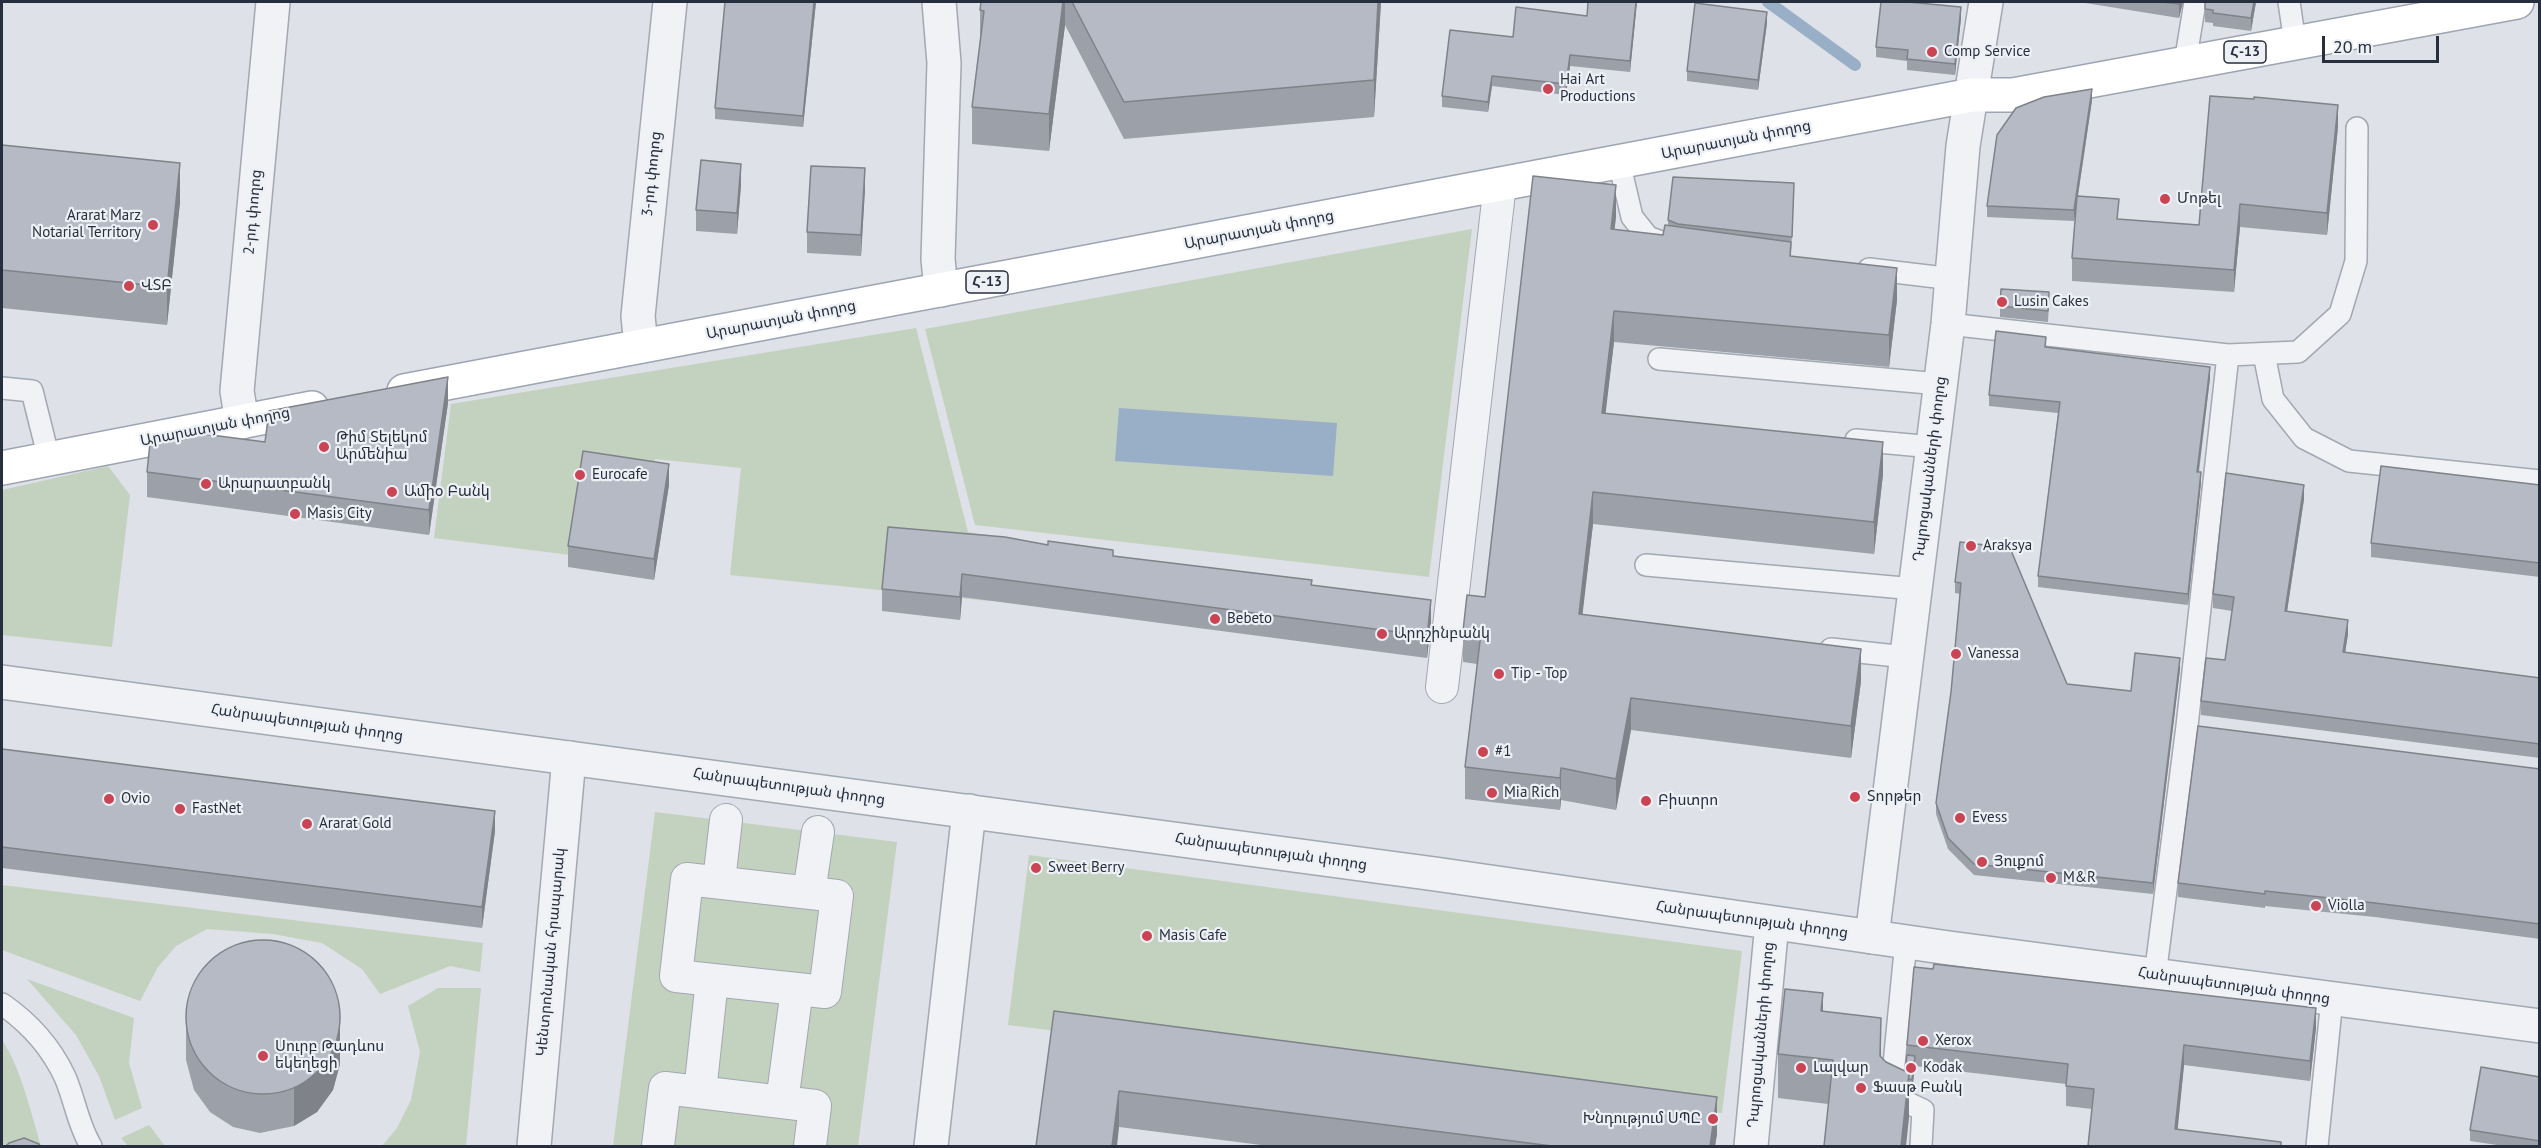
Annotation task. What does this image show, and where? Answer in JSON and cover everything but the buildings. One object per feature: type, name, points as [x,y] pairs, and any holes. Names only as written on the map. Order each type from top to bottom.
[{"type":"main road","name":"Արարատյան փողոց","points":[[371,397],[1972,95],[2013,95],[2517,2]]},
{"type":"main road","name":"Արարատյան փողոց","points":[[2,468],[336,404]]},
{"type":"street","name":"2-րդ փողոց","points":[[242,422],[237,391],[273,2]]},
{"type":"street","name":"3-րդ փողոց","points":[[641,346],[638,316],[670,2]]},
{"type":"street","points":[[939,2],[944,63],[938,259],[941,290]]},
{"type":"street","name":"Դպրոցականների փողոց","points":[[1872,938],[1948,324],[1963,146],[1986,2]]},
{"type":"street","points":[[1442,687],[1500,184]]},
{"type":"street","name":"Հանրապետության փողոց","points":[[2,682],[1435,874],[1872,938],[2540,1026]]},
{"type":"street","name":"Կենտրոնական հրապարակ","points":[[534,1146],[569,758]]},
{"type":"street","points":[[932,1146],[969,811]]},
{"type":"street","points":[[718,881],[726,820]]},
{"type":"street","points":[[809,893],[819,832]]},
{"type":"street","points":[[687,879],[809,893],[837,896],[825,992],[676,976],[687,879]]},
{"type":"street","name":"Դպրոցականների փողոց","points":[[1751,1146],[1772,923]]},
{"type":"street","points":[[700,1092],[712,980]]},
{"type":"street","points":[[782,1102],[797,989]]},
{"type":"street","points":[[658,1146],[664,1088],[815,1106],[810,1146]]},
{"type":"lane","points":[[2186,63],[2195,2]]},
{"type":"lane","points":[[2289,2],[2295,43]]},
{"type":"lane","points":[[1948,324],[2228,355],[2298,352],[2340,314],[2356,261],[2357,128]]},
{"type":"lane","points":[[1619,162],[1632,217],[1648,237],[1675,247],[1686,248]]},
{"type":"lane","points":[[1849,267],[1953,279]]},
{"type":"lane","points":[[2264,354],[2273,399],[2304,438],[2349,461],[2540,481]]},
{"type":"lane","points":[[2155,976],[2187,726],[2228,355]]},
{"type":"lane","points":[[1659,359],[1940,384]]},
{"type":"lane","points":[[2,388],[32,391],[49,459]]},
{"type":"lane","points":[[1840,439],[1932,447]]},
{"type":"lane","points":[[1646,565],[1915,589]]},
{"type":"lane","points":[[1812,647],[1906,657]]},
{"type":"lane","points":[[2187,726],[2210,729]]},
{"type":"lane","points":[[1906,941],[1892,1095],[1923,1110],[1921,1146]]},
{"type":"lane","points":[[2317,1146],[2332,999]]},
{"type":"lane","points":[[2,1004],[17,1015],[44,1043],[64,1077],[91,1146]]},
{"type":"green space","points":[[1472,229],[1429,577],[975,525],[925,329]]},
{"type":"green space","points":[[916,328],[968,532],[999,537],[989,601],[730,575],[741,468],[655,459],[643,564],[434,538],[451,404]]},
{"type":"green space","points":[[108,466],[130,495],[112,647],[2,635],[2,490]]},
{"type":"green space","points":[[655,812],[897,842],[858,1146],[613,1146]]},
{"type":"green space","points":[[1029,855],[1742,951],[1722,1113],[1008,1025]]},
{"type":"green space","points":[[2,885],[483,943],[480,972],[450,966],[380,994],[362,969],[322,943],[273,934],[207,929],[176,946],[158,967],[140,1001],[2,950]]},
{"type":"green space","points":[[27,979],[134,1018],[129,1063],[142,1108],[115,1120],[99,1076],[76,1035]]},
{"type":"green space","points":[[438,988],[481,988],[466,1146],[382,1146],[397,1128],[411,1100],[420,1052],[408,1006]]},
{"type":"green space","points":[[2,1040],[20,1077],[41,1146],[2,1146]]},
{"type":"green space","points":[[149,1125],[165,1146],[128,1146],[121,1138]]},
{"type":"water","points":[[1119,408],[1337,423],[1333,476],[1115,461]]},
{"type":"waterway","points":[[1768,2],[1855,65]]},
{"type":"place","name":"Comp Service","points":[[1932,52]]},
{"type":"place","name":"Hai Art Productions","points":[[1548,89]]},
{"type":"place","name":"Մոթել","points":[[2165,199]]},
{"type":"place","name":"Ararat Marz Notarial Territory","points":[[153,225]]},
{"type":"place","name":"ՎՏԲ","points":[[129,286]]},
{"type":"place","name":"Lusin Cakes","points":[[2002,302]]},
{"type":"place","name":"Թիմ Տելեկոմ Արմենիա","points":[[324,447]]},
{"type":"place","name":"Eurocafe","points":[[580,475]]},
{"type":"place","name":"Արարատբանկ","points":[[206,484]]},
{"type":"place","name":"Ամիօ Բանկ","points":[[392,492]]},
{"type":"place","name":"Masis City","points":[[295,514]]},
{"type":"place","name":"Araksya","points":[[1971,546]]},
{"type":"place","name":"Bebeto","points":[[1215,619]]},
{"type":"place","name":"Արդշինբանկ","points":[[1382,634]]},
{"type":"place","name":"Vanessa","points":[[1956,654]]},
{"type":"place","name":"Tip - Top","points":[[1499,674]]},
{"type":"place","name":"#1","points":[[1483,752]]},
{"type":"place","name":"Mia Rich","points":[[1492,793]]},
{"type":"place","name":"Տորթեր","points":[[1855,797]]},
{"type":"place","name":"Ovio","points":[[109,799]]},
{"type":"place","name":"Բիստրո","points":[[1646,801]]},
{"type":"place","name":"FastNet","points":[[180,809]]},
{"type":"place","name":"Evess","points":[[1960,818]]},
{"type":"place","name":"Ararat Gold","points":[[307,824]]},
{"type":"place","name":"Յուքոմ","points":[[1982,862]]},
{"type":"place","name":"Sweet Berry","points":[[1036,868]]},
{"type":"place","name":"M&R","points":[[2051,878]]},
{"type":"place","name":"Violla","points":[[2316,906]]},
{"type":"place","name":"Masis Cafe","points":[[1147,936]]},
{"type":"place","name":"Xerox","points":[[1923,1041]]},
{"type":"place","name":"Սուրբ Թադևոս եկեղեցի","points":[[263,1056]]},
{"type":"place","name":"Լալվար","points":[[1801,1068]]},
{"type":"place","name":"Kodak","points":[[1911,1068]]},
{"type":"place","name":"Ֆասթ Բանկ","points":[[1861,1088]]},
{"type":"place","name":"Խնդությում ՍՊԸ","points":[[1713,1119]]}]
